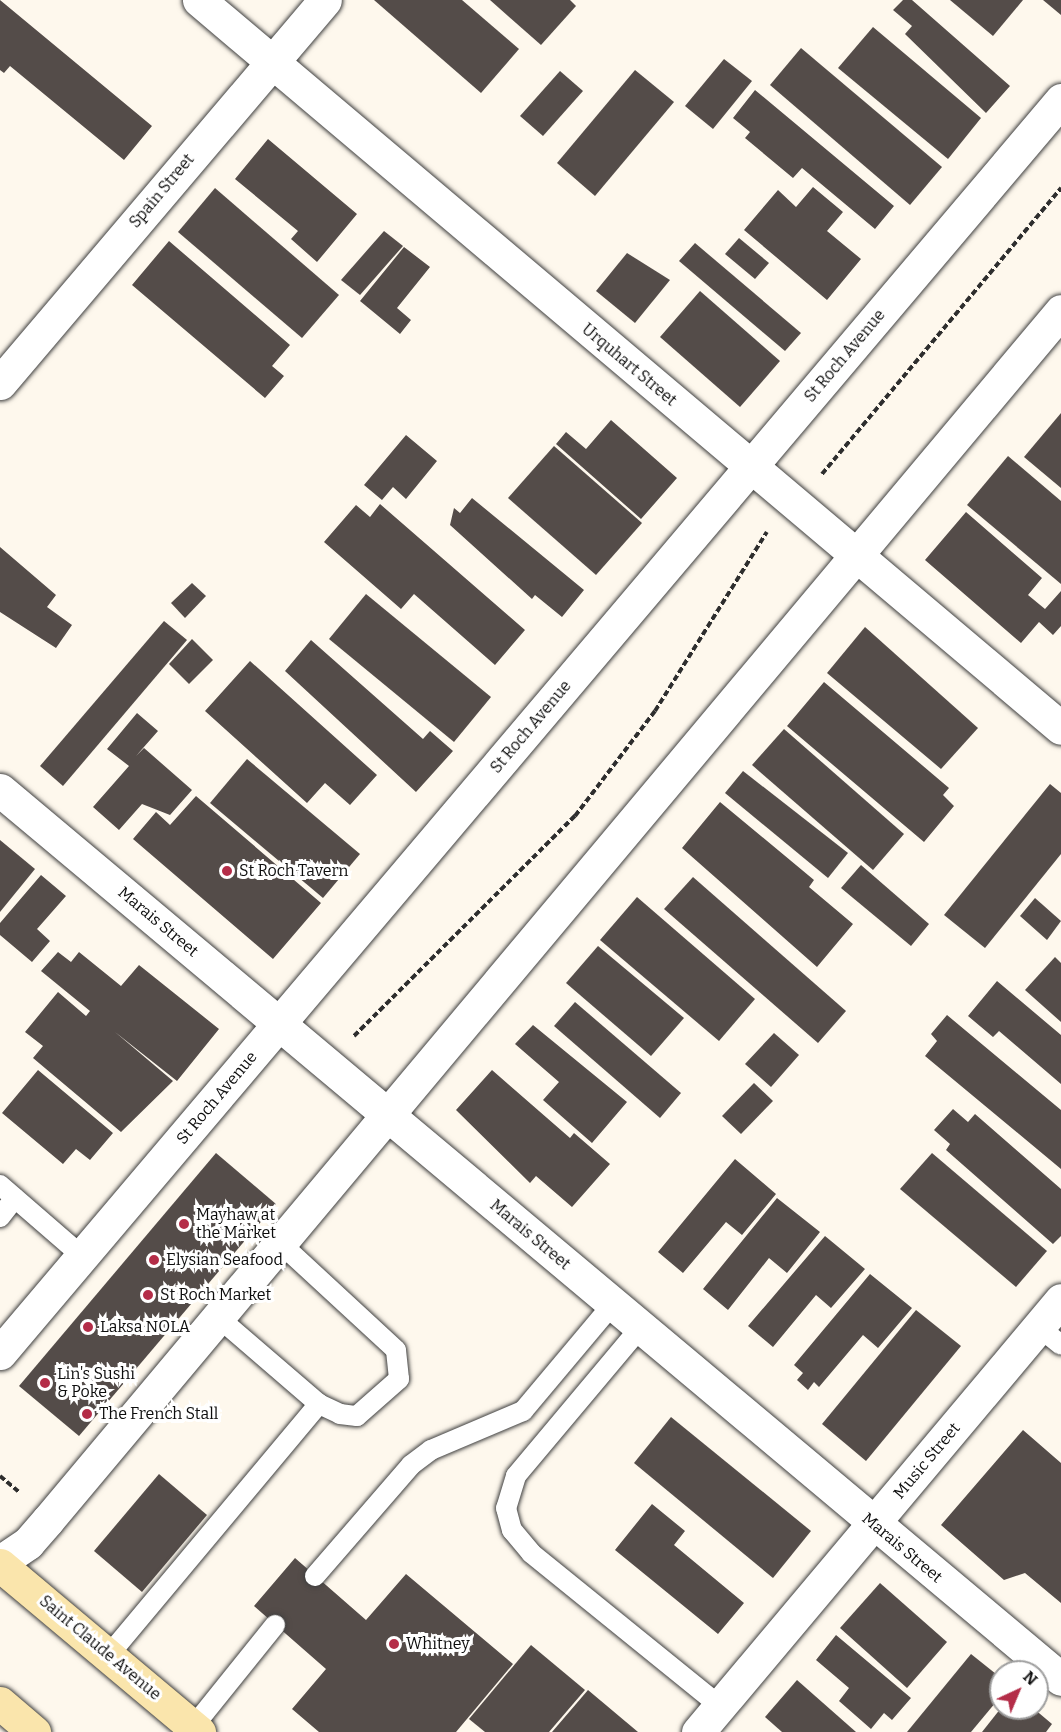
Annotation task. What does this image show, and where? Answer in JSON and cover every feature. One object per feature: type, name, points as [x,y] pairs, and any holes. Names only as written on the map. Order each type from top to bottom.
[{"type":"main road","name":"Saint Claude Avenue","points":[[0,1564],[196,1730]]},
{"type":"main road","points":[[0,1703],[34,1732]]},
{"type":"street","name":"Urquhart Street","points":[[199,0],[750,468],[1061,728]]},
{"type":"street","name":"Spain Street","points":[[0,383],[325,0]]},
{"type":"street","name":"St Roch Avenue","points":[[0,1353],[1061,100]]},
{"type":"street","points":[[0,1564],[28,1543],[219,1318],[1061,311]]},
{"type":"street","name":"Marais Street","points":[[0,790],[874,1525],[1061,1679]]},
{"type":"street","name":"Music Street","points":[[698,1732],[874,1525],[1050,1336],[1061,1300]]},
{"type":"lane","points":[[0,1185],[82,1256]]},
{"type":"lane","points":[[0,1217],[15,1198]]},
{"type":"lane","points":[[219,1318],[319,1404],[357,1416],[399,1379],[400,1365],[396,1350],[281,1244]]},
{"type":"lane","points":[[315,1576],[411,1465],[431,1450],[523,1412],[612,1305]]},
{"type":"lane","points":[[640,1328],[516,1476],[506,1508],[512,1530],[531,1553],[720,1706]]},
{"type":"lane","points":[[108,1656],[319,1404]]},
{"type":"lane","points":[[196,1730],[275,1625]]},
{"type":"path","points":[[328,1066],[575,816],[655,711],[755,545],[793,504],[1061,188]]},
{"type":"path","points":[[0,1476],[29,1500]]},
{"type":"building","points":[[0,0],[152,126],[124,160],[10,66],[4,73],[0,70]]},
{"type":"building","points":[[374,0],[462,0],[519,49],[481,93]]},
{"type":"building","points":[[490,0],[570,0],[576,6],[541,45]]},
{"type":"building","points":[[903,0],[912,0],[1010,86],[986,113],[905,34],[912,26],[893,10]]},
{"type":"building","points":[[950,0],[1023,0],[993,36]]},
{"type":"building","points":[[1043,0],[1061,0],[1061,15]]},
{"type":"building","points":[[873,27],[981,118],[948,159],[838,68]]},
{"type":"building","points":[[801,48],[942,167],[910,205],[770,85]]},
{"type":"building","points":[[724,59],[752,81],[713,129],[685,106]]},
{"type":"building","points":[[635,70],[674,102],[595,196],[557,163]]},
{"type":"building","points":[[560,71],[583,91],[543,136],[520,116]]},
{"type":"building","points":[[755,90],[894,206],[875,229],[802,168],[793,178],[745,138],[750,132],[733,118]]},
{"type":"building","points":[[268,139],[357,214],[317,262],[291,239],[298,231],[235,179]]},
{"type":"building","points":[[813,187],[843,212],[827,231],[861,259],[827,300],[744,230],[778,190],[796,207]]},
{"type":"building","points":[[215,188],[339,295],[302,338],[178,232]]},
{"type":"building","points":[[384,231],[403,246],[360,295],[341,280]]},
{"type":"building","points":[[739,238],[769,263],[755,279],[725,254]]},
{"type":"building","points":[[169,241],[290,345],[272,366],[284,376],[265,398],[132,285]]},
{"type":"building","points":[[695,243],[801,333],[785,351],[679,261]]},
{"type":"building","points":[[404,247],[430,267],[397,308],[411,320],[400,334],[360,301]]},
{"type":"building","points":[[627,253],[670,280],[635,323],[596,291]]},
{"type":"building","points":[[700,291],[780,361],[740,407],[660,337]]},
{"type":"building","points":[[1061,413],[1061,488],[1024,457]]},
{"type":"building","points":[[611,420],[677,478],[641,519],[556,444],[566,432],[586,449]]},
{"type":"building","points":[[406,435],[437,461],[406,499],[393,487],[382,500],[364,485]]},
{"type":"building","points":[[554,446],[642,523],[596,575],[508,498]]},
{"type":"building","points":[[1008,456],[1061,501],[1061,584],[967,505]]},
{"type":"building","points":[[472,498],[584,590],[562,617],[535,595],[532,599],[450,525],[454,508],[460,513]]},
{"type":"building","points":[[380,504],[525,630],[495,665],[414,594],[401,609],[324,542],[356,505],[370,517]]},
{"type":"building","points":[[966,512],[1042,578],[1028,595],[1045,609],[1061,591],[1061,626],[1053,635],[1039,622],[1021,643],[925,560]]},
{"type":"building","points":[[0,547],[56,595],[47,607],[72,625],[56,648],[0,612]]},
{"type":"building","points":[[192,583],[206,596],[185,618],[171,603]]},
{"type":"building","points":[[366,594],[491,697],[454,742],[329,639]]},
{"type":"building","points":[[164,621],[187,640],[63,786],[40,766]]},
{"type":"building","points":[[865,627],[978,728],[941,769],[827,673]]},
{"type":"building","points":[[192,639],[213,660],[189,684],[169,664]]},
{"type":"building","points":[[311,640],[423,739],[430,731],[453,751],[416,792],[285,671]]},
{"type":"building","points":[[250,661],[377,775],[350,805],[325,783],[307,803],[205,711]]},
{"type":"building","points":[[824,682],[949,788],[943,795],[954,806],[924,842],[787,726]]},
{"type":"building","points":[[137,713],[158,731],[136,756],[144,748],[192,790],[170,815],[142,804],[119,830],[93,807],[129,766],[107,749]]},
{"type":"building","points":[[784,729],[904,834],[873,870],[752,765]]},
{"type":"building","points":[[247,759],[360,854],[323,898],[210,803]]},
{"type":"building","points":[[743,771],[848,853],[828,878],[725,793]]},
{"type":"building","points":[[1050,784],[1061,793],[1061,854],[985,948],[944,915]]},
{"type":"building","name":"St Roch Tavern","points":[[196,796],[321,903],[273,959],[133,839],[156,812],[170,825]]},
{"type":"building","points":[[720,802],[814,880],[809,887],[853,924],[817,967],[682,848]]},
{"type":"building","points":[[0,840],[35,869],[0,912]]},
{"type":"building","points":[[861,865],[929,924],[911,946],[841,888]]},
{"type":"building","points":[[41,875],[66,896],[37,929],[50,941],[32,962],[0,935],[0,923]]},
{"type":"building","points":[[693,877],[846,1011],[818,1043],[664,909]]},
{"type":"building","points":[[637,897],[755,999],[719,1041],[600,940]]},
{"type":"building","points":[[1035,898],[1061,921],[1047,940],[1020,916]]},
{"type":"building","points":[[598,946],[684,1018],[651,1056],[566,983]]},
{"type":"building","points":[[58,952],[71,962],[79,952],[121,986],[139,965],[219,1029],[177,1081],[115,1032],[173,1081],[121,1132],[33,1058],[43,1046],[25,1032],[58,992],[86,1016],[90,1011],[41,971]]},
{"type":"building","points":[[1055,957],[1061,963],[1061,1022],[1025,990]]},
{"type":"building","points":[[997,981],[1061,1035],[1061,1084],[999,1031],[993,1037],[968,1016]]},
{"type":"building","points":[[575,1002],[681,1093],[660,1118],[554,1026]]},
{"type":"building","points":[[947,1015],[1061,1110],[1061,1169],[925,1056],[937,1041],[931,1034]]},
{"type":"building","points":[[533,1025],[627,1102],[592,1143],[543,1100],[559,1082],[515,1044]]},
{"type":"building","points":[[774,1033],[799,1055],[771,1087],[745,1064]]},
{"type":"building","points":[[38,1070],[113,1133],[90,1160],[76,1149],[63,1164],[2,1113]]},
{"type":"building","points":[[492,1070],[570,1138],[574,1133],[610,1164],[572,1207],[536,1176],[530,1183],[456,1110]]},
{"type":"building","points":[[754,1083],[773,1101],[741,1134],[722,1116]]},
{"type":"building","points":[[953,1109],[968,1122],[975,1114],[1061,1189],[1061,1236],[1053,1244],[946,1150],[950,1144],[934,1130]]},
{"type":"building","name":"St Roch Market","points":[[216,1153],[276,1204],[79,1436],[19,1386]]},
{"type":"building","points":[[932,1153],[1047,1251],[1016,1287],[900,1189]]},
{"type":"building","points":[[735,1159],[776,1194],[742,1235],[726,1222],[683,1273],[658,1252]]},
{"type":"building","points":[[777,1198],[820,1232],[787,1273],[769,1258],[728,1310],[703,1289]]},
{"type":"building","points":[[825,1236],[865,1269],[831,1308],[816,1295],[773,1347],[748,1326]]},
{"type":"building","points":[[870,1274],[912,1308],[878,1348],[863,1335],[819,1387],[814,1382],[808,1390],[797,1380],[803,1373],[794,1365]]},
{"type":"building","points":[[916,1310],[961,1346],[866,1461],[822,1424]]},
{"type":"building","points":[[671,1417],[811,1531],[773,1578],[634,1463]]},
{"type":"building","points":[[1023,1430],[1061,1463],[1061,1603],[1025,1573],[1004,1580],[941,1525]]},
{"type":"building","points":[[159,1474],[207,1515],[142,1592],[94,1551]]},
{"type":"building","points":[[652,1504],[685,1531],[674,1545],[744,1603],[718,1634],[615,1550]]},
{"type":"building","name":"Whitney","points":[[295,1558],[366,1620],[406,1574],[513,1664],[456,1732],[319,1732],[292,1709],[326,1669],[254,1606]]},
{"type":"building","points":[[880,1583],[947,1642],[907,1688],[840,1628]]},
{"type":"building","points":[[836,1635],[911,1698],[892,1720],[884,1713],[871,1729],[839,1701],[849,1688],[816,1660]]},
{"type":"building","points":[[531,1645],[585,1690],[549,1732],[485,1732],[469,1719]]},
{"type":"building","points":[[971,1654],[989,1668],[989,1710],[971,1732],[907,1732]]},
{"type":"building","points":[[797,1680],[856,1732],[782,1732],[765,1717]]},
{"type":"building","points":[[588,1690],[638,1732],[552,1732]]},
{"type":"building","points":[[992,1720],[1047,1720],[1052,1724],[1046,1732],[982,1732]]},
{"type":"place","name":"St Roch Tavern","points":[[227,871]]},
{"type":"place","name":"Mayhaw at the Market","points":[[184,1224]]},
{"type":"place","name":"Elysian Seafood","points":[[154,1260]]},
{"type":"place","name":"St Roch Market","points":[[148,1295]]},
{"type":"place","name":"Laksa NOLA","points":[[88,1327]]},
{"type":"place","name":"Lin's Sushi & Poke","points":[[45,1383]]},
{"type":"place","name":"The French Stall","points":[[87,1414]]},
{"type":"place","name":"Whitney","points":[[394,1644]]}]
